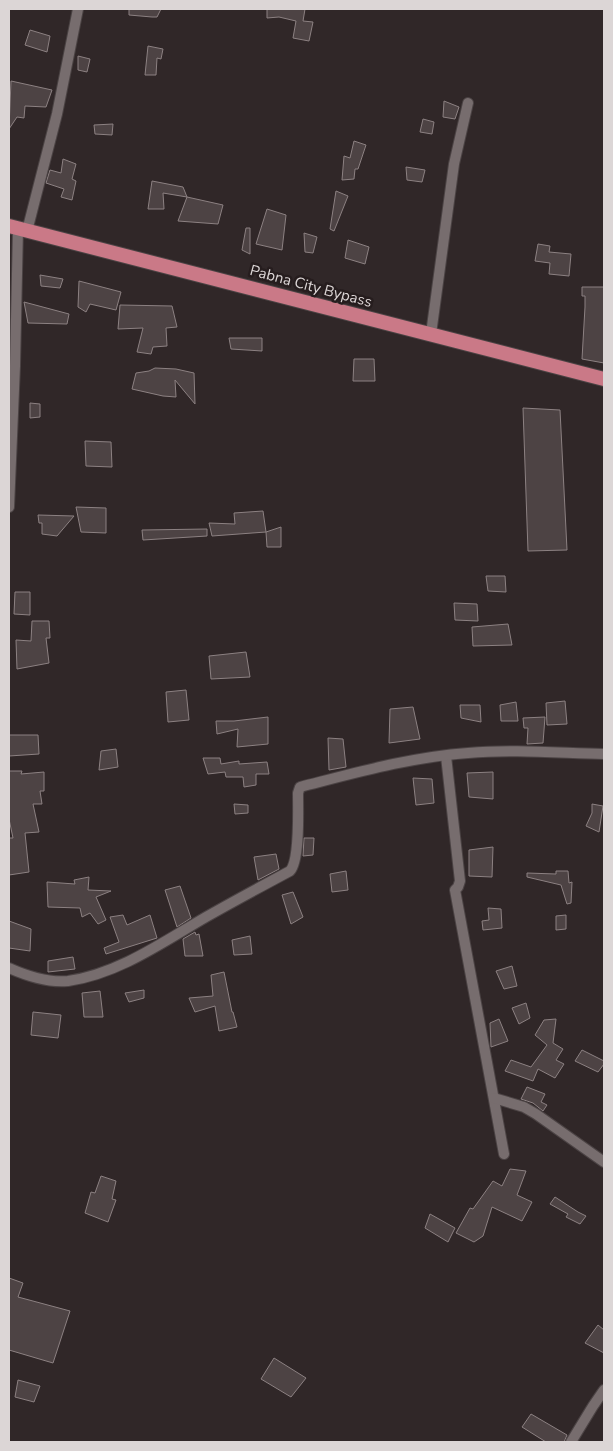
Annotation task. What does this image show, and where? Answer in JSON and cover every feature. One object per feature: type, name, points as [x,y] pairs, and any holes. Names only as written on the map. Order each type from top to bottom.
[{"type":"highway","name":"Pabna City Bypass","points":[[18,228],[604,379]]},
{"type":"street","points":[[9,507],[18,228],[57,114],[78,9]]},
{"type":"street","points":[[431,334],[454,164],[468,103]]},
{"type":"street","points":[[9,968],[32,978],[66,981],[100,972],[134,958],[290,871],[294,867],[296,852],[298,793],[300,787],[388,766],[446,756],[496,751],[604,754]]},
{"type":"street","points":[[446,756],[460,880],[455,890],[504,1154]]},
{"type":"street","points":[[494,1098],[524,1107],[604,1162]]},
{"type":"street","points":[[571,1442],[604,1390]]},
{"type":"building","points":[[129,9],[161,9],[157,17],[152,17],[129,15]]},
{"type":"building","points":[[267,9],[305,9],[303,21],[313,22],[309,41],[293,38],[296,21],[279,17],[267,18]]},
{"type":"building","points":[[30,30],[50,36],[47,52],[25,45]]},
{"type":"building","points":[[148,46],[163,49],[161,59],[157,58],[156,75],[145,75]]},
{"type":"building","points":[[78,56],[90,59],[87,72],[78,70]]},
{"type":"building","points":[[11,81],[52,90],[46,107],[25,106],[24,118],[17,117],[9,129]]},
{"type":"building","points":[[444,101],[459,107],[455,119],[443,117]]},
{"type":"building","points":[[423,119],[434,122],[432,134],[420,132]]},
{"type":"building","points":[[113,124],[112,135],[95,134],[94,125]]},
{"type":"building","points":[[354,141],[366,145],[358,169],[355,169],[354,179],[342,180],[344,156],[350,158]]},
{"type":"building","points":[[63,159],[76,164],[72,179],[76,181],[72,200],[61,197],[64,189],[46,183],[50,170],[61,173]]},
{"type":"building","points":[[406,167],[425,170],[422,182],[407,180]]},
{"type":"building","points":[[152,181],[183,187],[187,197],[163,193],[164,209],[148,209]]},
{"type":"building","points":[[336,191],[348,196],[334,231],[330,229]]},
{"type":"building","points":[[187,197],[223,205],[218,224],[178,221]]},
{"type":"building","points":[[267,209],[286,215],[282,250],[256,244]]},
{"type":"building","points":[[246,228],[250,228],[250,254],[242,250]]},
{"type":"building","points":[[304,233],[317,237],[313,253],[305,252]]},
{"type":"building","points":[[348,240],[369,247],[365,264],[345,258]]},
{"type":"building","points":[[538,244],[550,246],[549,252],[571,254],[569,276],[549,274],[550,263],[535,261]]},
{"type":"building","points":[[40,275],[63,279],[60,288],[41,286]]},
{"type":"building","points":[[79,281],[121,292],[116,310],[90,304],[86,312],[78,307]]},
{"type":"building","points":[[582,287],[604,287],[604,363],[582,359],[585,296],[582,296]]},
{"type":"building","points":[[24,302],[69,314],[67,324],[28,323]]},
{"type":"building","points":[[120,305],[172,306],[177,327],[166,328],[167,346],[153,347],[151,354],[137,352],[143,328],[118,329]]},
{"type":"building","points":[[229,338],[262,338],[262,351],[231,349]]},
{"type":"building","points":[[354,359],[374,359],[375,381],[353,381]]},
{"type":"building","points":[[155,368],[176,369],[194,373],[195,404],[175,380],[176,397],[132,389],[136,373]]},
{"type":"building","points":[[30,403],[40,404],[40,417],[30,418]]},
{"type":"building","points":[[523,408],[560,410],[567,550],[528,551]]},
{"type":"building","points":[[85,441],[111,442],[112,467],[86,466]]},
{"type":"building","points":[[76,507],[106,508],[106,533],[81,532]]},
{"type":"building","points":[[263,511],[266,532],[212,536],[209,523],[235,524],[234,513]]},
{"type":"building","points":[[38,515],[74,516],[57,536],[42,534],[42,523],[39,523]]},
{"type":"building","points":[[281,527],[281,547],[267,547],[266,532]]},
{"type":"building","points":[[207,529],[207,536],[143,540],[142,530]]},
{"type":"building","points":[[486,576],[505,576],[506,592],[488,591]]},
{"type":"building","points":[[15,592],[30,592],[30,615],[14,614]]},
{"type":"building","points":[[454,603],[477,604],[478,621],[455,620]]},
{"type":"building","points":[[32,621],[49,621],[50,638],[46,638],[49,663],[17,669],[16,640],[31,641]]},
{"type":"building","points":[[508,624],[512,645],[473,646],[472,627]]},
{"type":"building","points":[[246,652],[250,677],[211,679],[209,656]]},
{"type":"building","points":[[186,690],[189,720],[168,722],[166,692]]},
{"type":"building","points":[[565,701],[567,724],[547,725],[546,703]]},
{"type":"building","points":[[516,702],[518,721],[501,721],[500,705]]},
{"type":"building","points":[[460,705],[480,705],[481,722],[461,718]]},
{"type":"building","points":[[413,707],[420,739],[389,743],[390,709]]},
{"type":"building","points":[[268,717],[268,744],[237,747],[238,729],[217,734],[216,721]]},
{"type":"building","points":[[545,717],[543,743],[527,744],[528,728],[524,728],[523,718]]},
{"type":"building","points":[[9,735],[38,735],[39,754],[9,756]]},
{"type":"building","points":[[328,738],[343,739],[346,767],[329,770]]},
{"type":"building","points":[[116,749],[118,767],[99,770],[101,751]]},
{"type":"building","points":[[203,758],[220,758],[221,764],[239,761],[239,764],[267,762],[269,774],[256,774],[256,785],[244,787],[243,777],[226,777],[225,772],[208,774]]},
{"type":"building","points":[[9,771],[22,771],[21,774],[44,772],[44,791],[40,791],[42,804],[33,804],[39,832],[25,833],[29,872],[9,875],[9,838],[13,838],[9,819]]},
{"type":"building","points":[[493,772],[493,799],[469,797],[467,773]]},
{"type":"building","points":[[413,778],[432,779],[434,803],[416,805]]},
{"type":"building","points":[[234,804],[248,805],[248,813],[235,814]]},
{"type":"building","points":[[592,804],[603,806],[599,832],[586,826],[592,813]]},
{"type":"building","points":[[304,838],[314,838],[313,855],[303,856]]},
{"type":"building","points":[[493,847],[492,877],[469,876],[469,850]]},
{"type":"building","points":[[276,854],[279,869],[258,880],[254,857]]},
{"type":"building","points":[[346,871],[348,890],[332,892],[330,874]]},
{"type":"building","points":[[556,871],[568,871],[569,883],[572,882],[571,903],[567,904],[561,885],[527,877],[527,873],[556,874]]},
{"type":"building","points":[[89,877],[88,890],[111,891],[96,897],[106,920],[98,924],[90,913],[82,917],[80,908],[48,907],[47,882],[75,884],[74,880]]},
{"type":"building","points":[[180,886],[191,918],[177,927],[165,890]]},
{"type":"building","points":[[293,892],[303,917],[291,924],[282,895]]},
{"type":"building","points":[[488,908],[501,909],[502,928],[483,930],[482,921],[489,920]]},
{"type":"building","points":[[123,915],[127,925],[150,915],[157,938],[106,954],[104,948],[119,942],[110,917]]},
{"type":"building","points":[[566,915],[566,929],[556,930],[556,916]]},
{"type":"building","points":[[9,921],[31,929],[30,951],[9,948]]},
{"type":"building","points":[[195,932],[196,935],[199,934],[203,956],[185,956],[183,939]]},
{"type":"building","points":[[250,936],[252,954],[234,955],[232,940]]},
{"type":"building","points":[[73,957],[75,969],[48,972],[48,961]]},
{"type":"building","points":[[512,966],[517,986],[504,989],[496,971]]},
{"type":"building","points":[[224,972],[237,1027],[219,1031],[215,1006],[195,1012],[189,998],[213,996],[211,975]]},
{"type":"building","points":[[144,990],[144,998],[129,1002],[125,993]]},
{"type":"building","points":[[100,991],[103,1017],[84,1017],[82,993]]},
{"type":"building","points":[[526,1003],[530,1018],[519,1024],[512,1008]]},
{"type":"building","points":[[33,1012],[61,1015],[58,1038],[31,1035]]},
{"type":"building","points":[[499,1019],[508,1041],[491,1047],[490,1023]]},
{"type":"building","points":[[556,1019],[553,1043],[563,1049],[556,1060],[564,1064],[555,1078],[538,1069],[533,1081],[505,1071],[511,1060],[531,1067],[547,1045],[535,1035],[544,1020]]},
{"type":"building","points":[[582,1050],[604,1061],[598,1072],[575,1061]]},
{"type":"building","points":[[527,1087],[545,1094],[541,1102],[547,1105],[543,1111],[533,1103],[521,1099]]},
{"type":"building","points":[[510,1169],[526,1171],[517,1195],[532,1202],[522,1221],[492,1207],[483,1236],[474,1242],[456,1233],[470,1208],[473,1209],[493,1181],[502,1186]]},
{"type":"building","points":[[101,1176],[116,1181],[112,1199],[116,1200],[108,1222],[85,1213],[91,1192],[95,1193]]},
{"type":"building","points":[[555,1197],[586,1216],[580,1224],[566,1217],[568,1214],[550,1204]]},
{"type":"building","points":[[430,1214],[455,1228],[448,1242],[425,1228]]},
{"type":"building","points":[[9,1278],[23,1283],[18,1297],[70,1311],[53,1363],[9,1350]]},
{"type":"building","points":[[598,1325],[604,1330],[604,1353],[585,1343]]},
{"type":"building","points":[[274,1358],[306,1378],[291,1397],[261,1379]]},
{"type":"building","points":[[18,1380],[40,1386],[34,1402],[15,1397]]},
{"type":"building","points":[[531,1414],[567,1435],[564,1442],[546,1442],[522,1427]]}]
